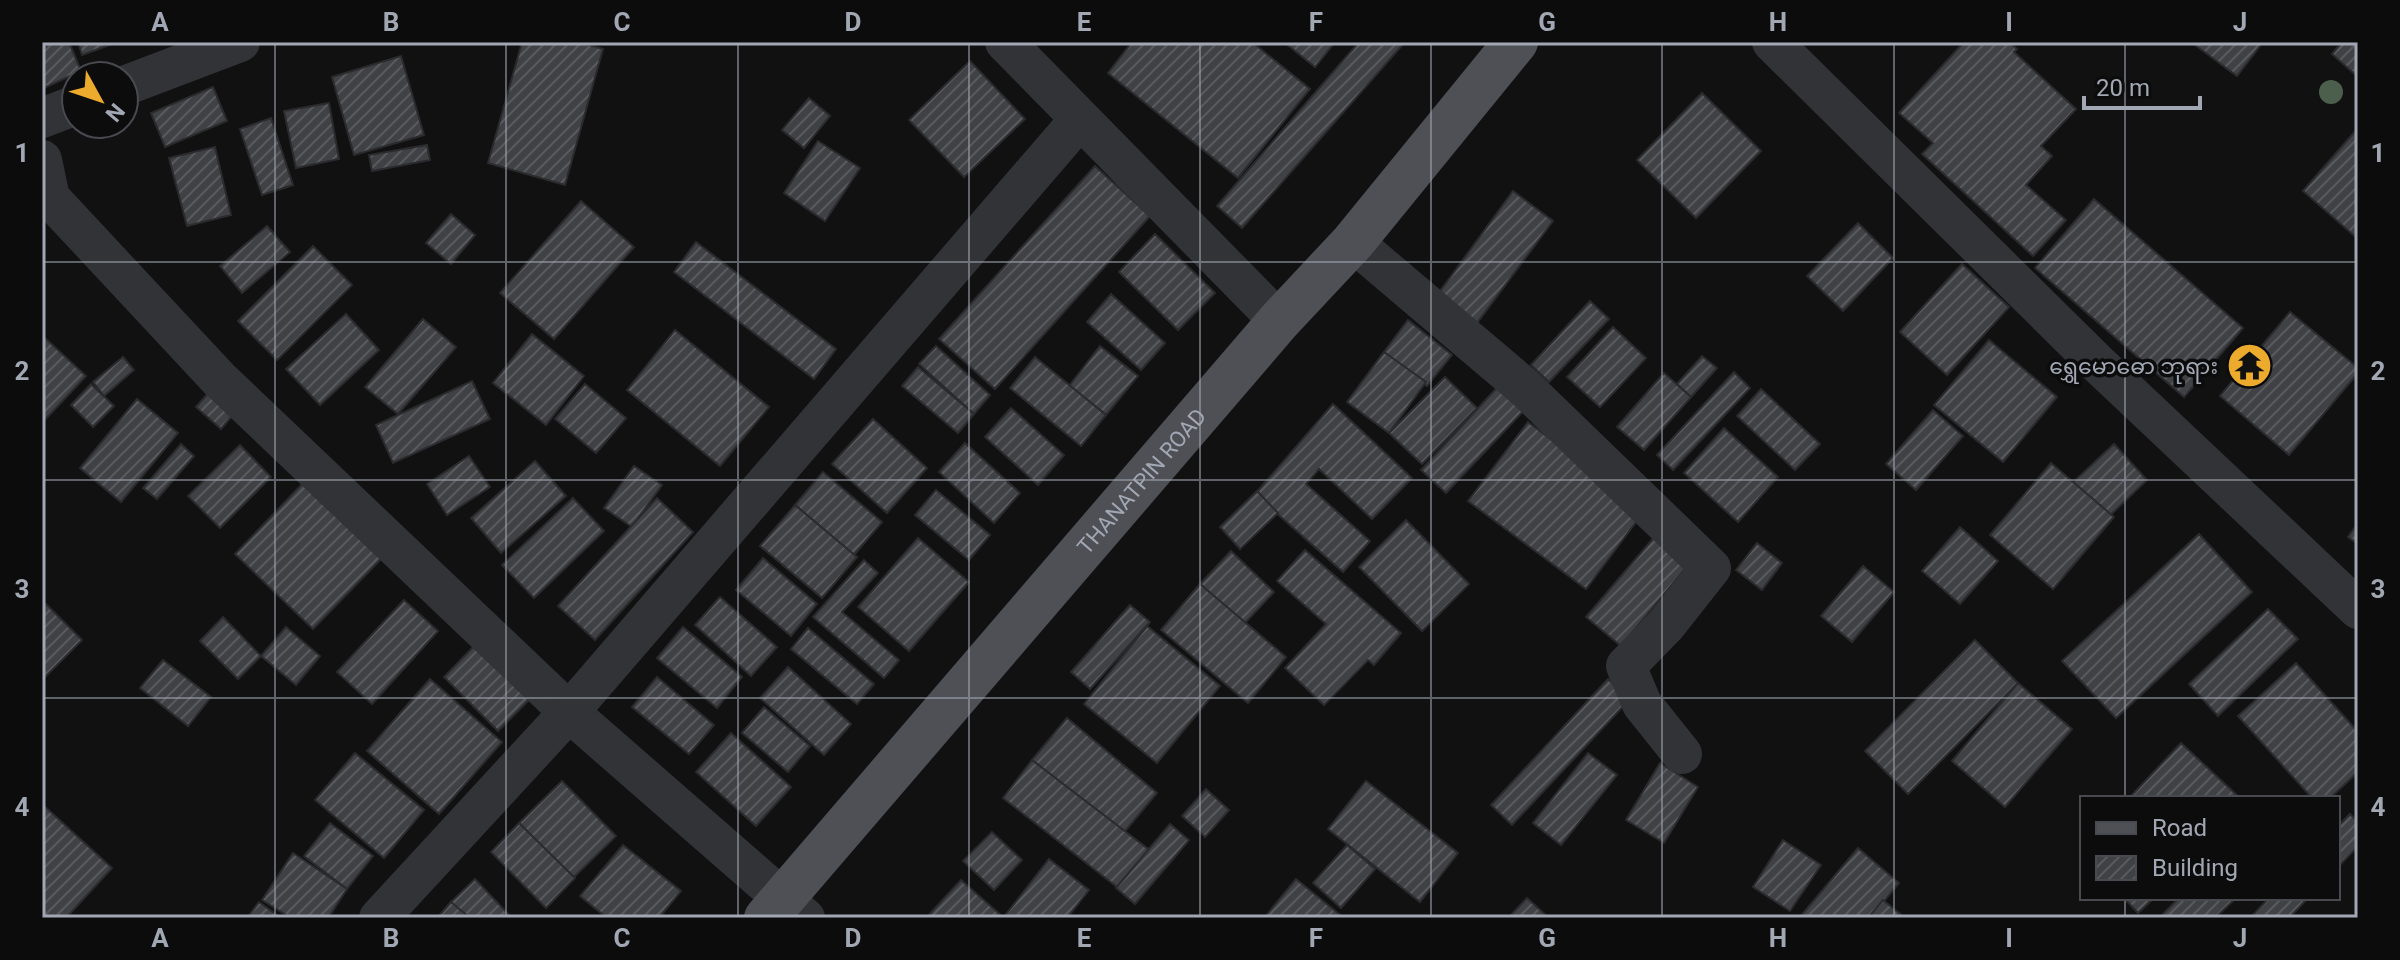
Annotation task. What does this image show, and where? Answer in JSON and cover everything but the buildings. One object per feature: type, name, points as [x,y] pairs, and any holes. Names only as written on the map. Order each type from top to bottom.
[{"type":"main road","name":"THANATPIN ROAD","points":[[785,912],[1279,321],[1353,242],[1516,42]]},
{"type":"street","points":[[140,80],[240,42]]},
{"type":"street","points":[[1005,42],[1279,321]]},
{"type":"street","points":[[1772,42],[2095,361],[2358,609]]},
{"type":"street","points":[[379,918],[569,712],[1080,119]]},
{"type":"street","points":[[42,160],[50,198],[219,379],[569,712],[785,912]]},
{"type":"street","points":[[1353,242],[1525,388],[1711,568],[1666,625],[1626,666],[1642,704],[1682,754]]},
{"type":"place","name":"ရွှေမောဓော ဘုရား","points":[[2249,366]]}]
